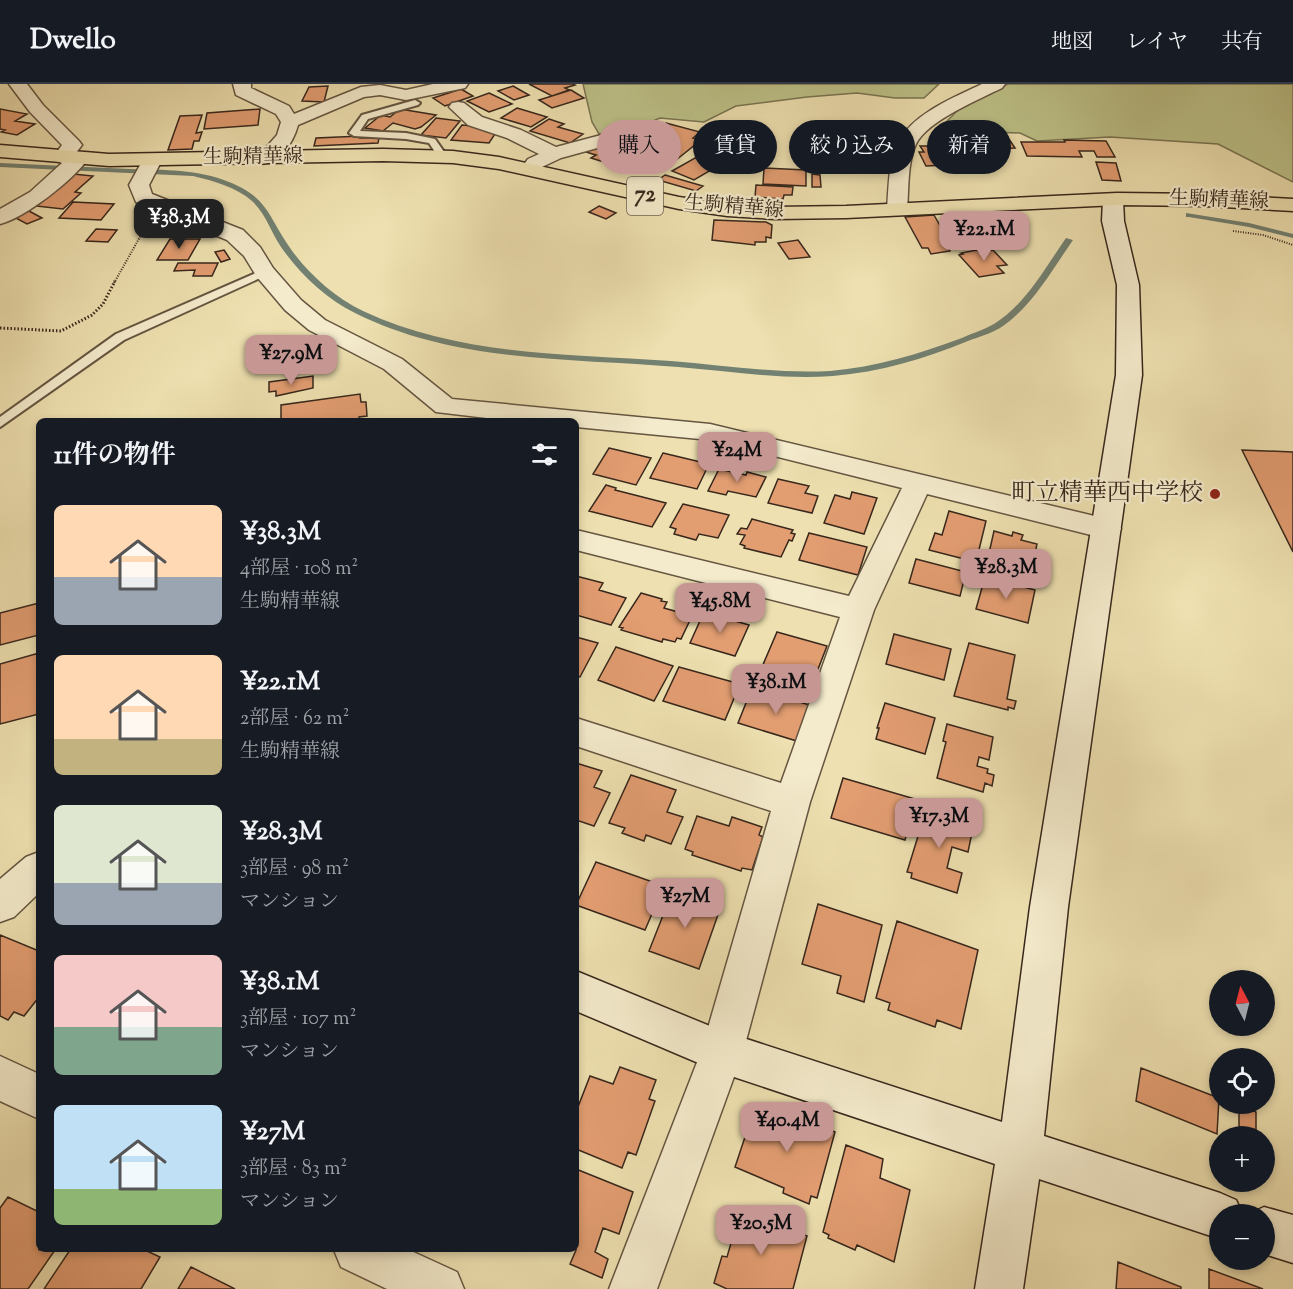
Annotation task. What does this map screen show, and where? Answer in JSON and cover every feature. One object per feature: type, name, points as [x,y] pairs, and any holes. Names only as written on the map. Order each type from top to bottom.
[{"type":"main road","name":"生駒精華線","points":[[0,151],[71,158],[152,160],[442,156],[525,168],[690,206],[752,212],[793,213],[1190,198],[1293,205]]},
{"type":"street","points":[[0,218],[37,196],[71,158],[72,146],[46,117],[29,104],[18,84]]},
{"type":"street","points":[[242,84],[242,91],[283,110],[290,122],[286,136],[266,159]]},
{"type":"street","points":[[290,122],[361,93],[380,90],[406,96],[459,84]]},
{"type":"street","points":[[897,209],[900,164],[909,138],[956,102],[996,84]]},
{"type":"street","points":[[458,106],[475,121],[514,134],[554,154]]},
{"type":"street","points":[[525,168],[554,154],[597,142]]},
{"type":"street","points":[[152,160],[140,185],[143,198],[235,235],[252,252],[265,272],[293,305],[317,325],[393,364],[441,414],[501,418]]},
{"type":"street","points":[[999,1289],[1020,1152],[1049,907],[1129,375],[1128,285],[1113,221],[1113,200]]},
{"type":"street","points":[[579,423],[710,432],[1107,529]]},
{"type":"street","points":[[633,1289],[722,1052],[792,802],[858,610],[917,484]]},
{"type":"street","points":[[579,541],[858,610]]},
{"type":"street","points":[[579,733],[792,802]]},
{"type":"street","points":[[0,904],[36,872]]},
{"type":"street","points":[[579,992],[722,1052],[1209,1212]]},
{"type":"street","points":[[0,1078],[36,1096]]},
{"type":"street","points":[[1275,1233],[1293,1239]]},
{"type":"street","points":[[362,1252],[440,1289]]},
{"type":"lane","points":[[415,103],[365,117],[354,133],[406,136],[432,141],[442,156]]},
{"type":"lane","points":[[0,423],[120,337],[265,272]]},
{"type":"path","points":[[0,328],[61,331],[92,315],[103,304],[127,257],[160,205]]},
{"type":"green space","points":[[583,84],[939,84],[924,98],[895,98],[857,93],[736,106],[708,120],[660,118],[655,120],[597,120],[597,131],[592,122]]},
{"type":"green space","points":[[1008,84],[1293,84],[1293,182],[1218,144],[1110,137],[1037,141],[1020,133],[1011,133],[1011,120],[948,120],[963,105]]},
{"type":"building","points":[[529,84],[575,85],[565,88],[569,90],[552,96]]},
{"type":"building","points":[[328,86],[324,102],[302,101],[309,87]]},
{"type":"building","points":[[513,86],[529,95],[514,100],[498,91]]},
{"type":"building","points":[[461,89],[473,96],[445,106],[433,98]]},
{"type":"building","points":[[571,90],[584,98],[552,108],[539,100]]},
{"type":"building","points":[[489,93],[512,104],[489,112],[467,101]]},
{"type":"building","points":[[517,108],[547,117],[531,127],[501,118]]},
{"type":"building","points":[[0,109],[27,114],[15,121],[35,124],[17,135],[1,132],[5,130],[0,129]]},
{"type":"building","points":[[260,109],[258,125],[204,129],[207,113]]},
{"type":"building","points":[[400,109],[436,115],[415,129],[393,123],[383,131],[365,128],[381,115],[390,117]]},
{"type":"building","points":[[202,115],[196,133],[202,132],[199,141],[194,141],[192,149],[168,150],[180,116]]},
{"type":"building","points":[[436,118],[460,121],[446,138],[421,135]]},
{"type":"building","points":[[549,119],[564,124],[558,127],[583,134],[570,143],[530,131]]},
{"type":"building","points":[[462,125],[497,131],[489,143],[451,140]]},
{"type":"building","points":[[681,127],[693,130],[693,146],[681,156]]},
{"type":"building","points":[[361,136],[360,138],[379,138],[378,143],[314,146],[316,138]]},
{"type":"building","points":[[1064,140],[1106,141],[1115,157],[1097,157],[1094,151],[1079,151],[1082,157],[1027,156],[1021,142],[1065,142]]},
{"type":"building","points":[[597,145],[597,160],[591,158],[596,155],[586,152]]},
{"type":"building","points":[[920,146],[927,146],[927,166],[919,152],[924,152]]},
{"type":"building","points":[[693,159],[693,174],[704,174],[694,180],[679,174],[681,166]]},
{"type":"building","points":[[1096,162],[1116,163],[1121,181],[1102,180]]},
{"type":"building","points":[[777,169],[789,169],[789,174],[806,174],[806,186],[763,184],[764,174],[777,174]]},
{"type":"building","points":[[73,174],[93,176],[75,192],[81,193],[63,209],[36,206]]},
{"type":"building","points":[[812,174],[820,175],[821,187],[812,187]]},
{"type":"building","points":[[665,175],[703,186],[696,191],[658,180]]},
{"type":"building","points":[[756,185],[793,187],[792,195],[784,195],[783,199],[755,197]]},
{"type":"building","points":[[73,202],[114,204],[101,220],[59,218]]},
{"type":"building","points":[[599,206],[616,213],[606,219],[589,212]]},
{"type":"building","points":[[29,211],[42,218],[27,224],[14,217]]},
{"type":"building","points":[[934,215],[951,245],[947,245],[950,251],[931,254],[928,248],[922,248],[905,217]]},
{"type":"building","points":[[950,216],[996,217],[1001,235],[995,235],[996,237],[955,236]]},
{"type":"building","points":[[714,220],[766,222],[772,225],[771,238],[766,237],[766,242],[755,242],[755,245],[712,240]]},
{"type":"building","points":[[1014,221],[1026,222],[1026,229],[1014,227]]},
{"type":"building","points":[[96,229],[117,230],[108,242],[86,241]]},
{"type":"building","points":[[170,239],[200,239],[188,260],[157,260]]},
{"type":"building","points":[[798,240],[810,257],[789,259],[778,243]]},
{"type":"building","points":[[224,250],[230,259],[221,262],[215,252]]},
{"type":"building","points":[[977,250],[979,252],[993,250],[1007,265],[997,266],[1004,273],[979,277],[959,255]]},
{"type":"building","points":[[178,263],[218,263],[212,276],[193,276],[195,270],[174,271]]},
{"type":"building","points":[[313,376],[313,388],[276,396],[276,391],[269,392],[269,382]]},
{"type":"building","points":[[360,394],[361,402],[366,402],[367,416],[359,418],[281,418],[281,405]]},
{"type":"building","points":[[609,448],[651,458],[636,485],[593,474]]},
{"type":"building","points":[[1242,450],[1293,452],[1293,552]]},
{"type":"building","points":[[663,453],[709,464],[697,489],[650,478]]},
{"type":"building","points":[[719,469],[766,477],[756,497],[728,491],[726,495],[708,491]]},
{"type":"building","points":[[778,479],[809,486],[805,493],[818,496],[812,513],[768,503]]},
{"type":"building","points":[[606,485],[616,488],[615,490],[666,503],[652,527],[589,511]]},
{"type":"building","points":[[852,492],[877,498],[864,534],[824,523],[835,495],[850,499]]},
{"type":"building","points":[[683,504],[729,515],[718,538],[699,534],[696,540],[674,534],[676,529],[670,527]]},
{"type":"building","points":[[949,511],[986,521],[976,562],[929,550],[935,533],[942,535]]},
{"type":"building","points":[[752,519],[793,530],[791,533],[795,534],[792,541],[789,540],[781,557],[744,548],[745,546],[740,544],[745,535],[737,534],[741,528],[747,529]]},
{"type":"building","points":[[994,531],[1012,536],[1013,532],[1023,535],[1021,540],[1037,544],[1031,573],[987,562]]},
{"type":"building","points":[[809,533],[867,547],[858,575],[799,560]]},
{"type":"building","points":[[916,559],[966,572],[960,596],[909,583]]},
{"type":"building","points":[[579,577],[603,583],[599,590],[626,598],[611,625],[579,616]]},
{"type":"building","points":[[985,577],[1035,590],[1028,623],[976,609]]},
{"type":"building","points":[[641,593],[667,602],[664,608],[692,616],[681,639],[677,638],[675,642],[663,639],[662,642],[621,630],[623,628],[619,627]]},
{"type":"building","points":[[36,604],[36,636],[0,645],[0,613]]},
{"type":"building","points":[[704,612],[749,625],[735,656],[690,643]]},
{"type":"building","points":[[777,632],[827,646],[813,682],[762,667]]},
{"type":"building","points":[[894,634],[951,649],[944,680],[886,664]]},
{"type":"building","points":[[579,638],[598,643],[579,677]]},
{"type":"building","points":[[969,643],[1015,655],[1007,699],[1016,701],[1014,709],[1008,707],[1008,710],[954,696]]},
{"type":"building","points":[[616,647],[673,666],[654,701],[598,680]]},
{"type":"building","points":[[36,654],[36,715],[0,724],[0,664]]},
{"type":"building","points":[[679,667],[740,684],[725,720],[663,701]]},
{"type":"building","points":[[752,688],[813,706],[800,742],[738,723]]},
{"type":"building","points":[[885,703],[935,718],[925,754],[876,739]]},
{"type":"building","points":[[947,724],[993,737],[989,760],[979,757],[977,766],[988,769],[987,773],[994,775],[992,786],[985,783],[983,792],[937,778],[946,742],[943,741]]},
{"type":"building","points":[[579,764],[602,771],[594,787],[610,793],[594,826],[579,821]]},
{"type":"building","points":[[631,775],[676,790],[667,812],[683,817],[671,844],[646,835],[644,841],[622,833],[625,828],[609,823]]},
{"type":"building","points":[[843,778],[915,799],[905,840],[831,818]]},
{"type":"building","points":[[927,807],[974,823],[968,852],[952,847],[947,868],[962,873],[957,893],[911,878],[912,873],[907,872]]},
{"type":"building","points":[[697,816],[729,826],[732,817],[762,827],[759,835],[763,837],[752,870],[742,868],[741,871],[692,855],[693,852],[685,849]]},
{"type":"building","points":[[596,862],[664,886],[645,930],[579,906],[579,899]]},
{"type":"building","points":[[673,890],[721,906],[699,969],[649,951]]},
{"type":"building","points":[[818,904],[882,925],[864,1002],[837,993],[841,976],[802,964]]},
{"type":"building","points":[[897,921],[978,950],[961,1029],[937,1020],[935,1027],[888,1010],[890,1003],[876,998]]},
{"type":"building","points":[[0,935],[36,950],[36,1001],[24,1016],[14,1012],[8,1020],[0,1016]]},
{"type":"building","points":[[620,1067],[656,1080],[649,1099],[655,1101],[636,1155],[628,1152],[622,1168],[579,1150],[579,1104],[590,1076],[613,1084]]},
{"type":"building","points":[[1141,1068],[1209,1094],[1209,1114],[1218,1114],[1217,1126],[1209,1126],[1209,1131],[1136,1101]]},
{"type":"building","points":[[771,1106],[835,1132],[817,1198],[811,1196],[809,1204],[783,1193],[784,1188],[735,1167],[748,1128],[754,1131],[761,1109],[769,1112]]},
{"type":"building","points":[[1239,1114],[1256,1114],[1256,1126],[1239,1126]]},
{"type":"building","points":[[846,1145],[883,1159],[880,1178],[910,1190],[894,1262],[857,1245],[855,1250],[828,1238],[829,1235],[823,1232]]},
{"type":"building","points":[[579,1170],[633,1192],[619,1234],[603,1228],[595,1252],[608,1259],[602,1278],[570,1264],[575,1252],[579,1252]]},
{"type":"building","points":[[8,1197],[36,1211],[36,1252],[54,1252],[28,1289],[0,1289],[0,1208]]},
{"type":"building","points":[[741,1209],[807,1236],[793,1289],[727,1289],[714,1283],[722,1256],[727,1257]]},
{"type":"building","points":[[69,1252],[149,1252],[160,1257],[141,1289],[44,1289]]},
{"type":"building","points":[[1118,1262],[1181,1287],[1181,1289],[1116,1289]]},
{"type":"building","points":[[191,1267],[235,1289],[178,1289]]},
{"type":"building","points":[[1209,1270],[1212,1270],[1263,1289],[1209,1289]]},
{"type":"waterway","points":[[0,165],[193,174],[226,183],[250,196],[261,206],[285,247],[309,275],[328,292],[359,312],[395,327],[431,338],[469,347],[507,352],[772,373],[830,373],[871,368],[911,359],[989,330],[1000,324],[1020,306],[1038,285],[1069,240]]},
{"type":"waterway","points":[[1189,215],[1249,225],[1293,236]]},
{"type":"place","name":"町立精華西中学校","points":[[1215,494]]}]
